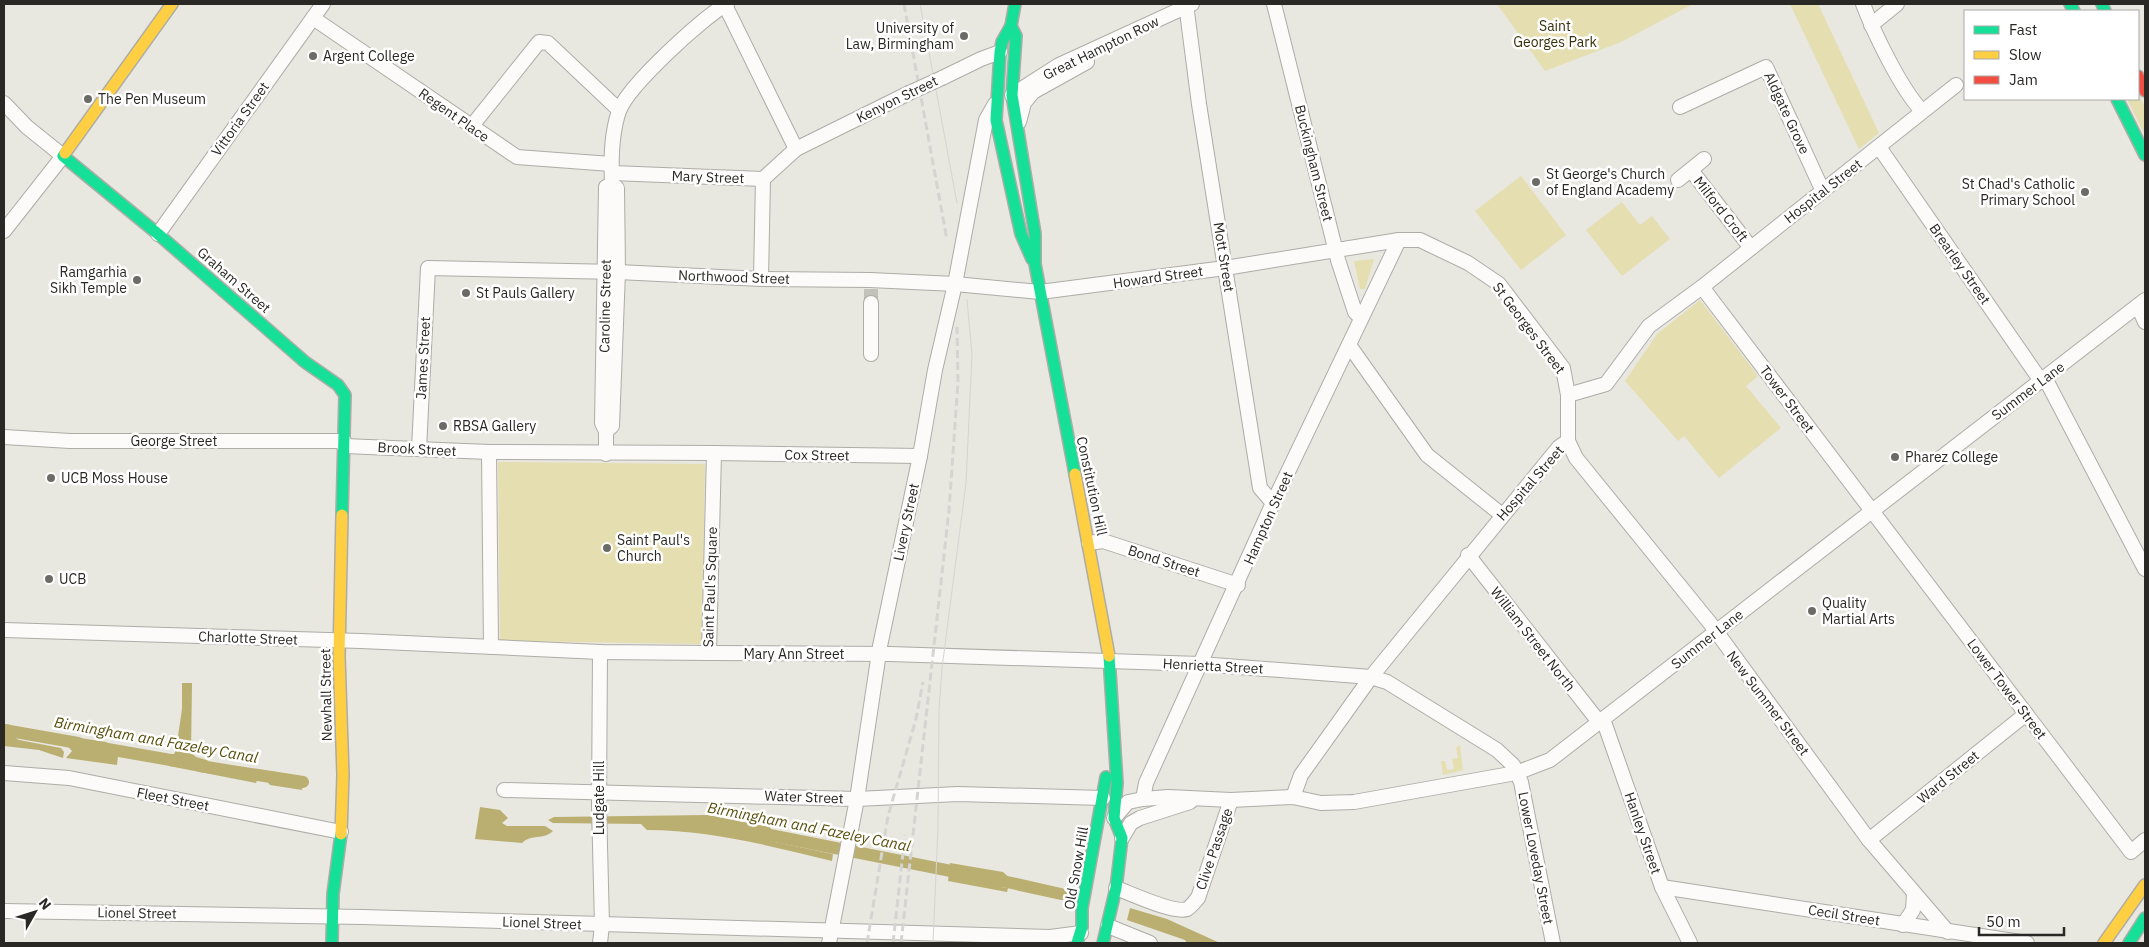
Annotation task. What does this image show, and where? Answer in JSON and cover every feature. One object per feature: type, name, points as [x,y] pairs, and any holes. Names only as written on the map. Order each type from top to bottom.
[{"type":"main road","points":[[63,156],[172,4]]},
{"type":"main road","points":[[1012,95],[1016,36],[1011,26],[1014,4]]},
{"type":"main road","name":"Constitution Hill","points":[[1011,26],[1002,42],[1000,52],[995,104],[996,120],[1021,234],[1035,264]]},
{"type":"main road","points":[[2139,78],[2145,91]]},
{"type":"main road","name":"Constitution Hill","points":[[1012,95],[1035,234],[1035,264],[1110,662],[1117,783],[1114,818],[1108,828],[1100,876],[1086,890]]},
{"type":"main road","name":"Constitution Hill","points":[[1012,95],[1003,110],[1013,196]]},
{"type":"main road","points":[[2118,100],[2145,155]]},
{"type":"main road","name":"Graham Street","points":[[63,156],[158,234],[305,362],[338,386],[345,394],[344,443]]},
{"type":"main road","name":"Newhall Street","points":[[332,943],[332,917],[341,832],[343,775],[340,641],[344,443]]},
{"type":"main road","name":"Constitution Hill","points":[[1103,798],[1114,716]]},
{"type":"main road","name":"Old Snow Hill","points":[[1079,938],[1103,798]]},
{"type":"main road","name":"Constitution Hill","points":[[1108,926],[1116,888],[1122,838],[1114,818]]},
{"type":"main road","points":[[2104,943],[2145,885]]},
{"type":"main road","points":[[2129,943],[2145,918]]},
{"type":"main road","points":[[1103,943],[1108,926]]},
{"type":"street","name":"Vittoria Street","points":[[158,234],[323,4]]},
{"type":"street","points":[[726,4],[796,150]]},
{"type":"street","name":"Caroline Street","points":[[606,454],[606,431],[612,426],[612,272],[617,188],[612,173],[613,135],[619,110],[640,82],[706,16],[726,4]]},
{"type":"street","name":"Buckingham Street","points":[[1274,4],[1335,250],[1356,312],[1361,318]]},
{"type":"street","points":[[1864,4],[1871,25],[1904,84],[1922,111]]},
{"type":"street","points":[[1871,25],[1896,4]]},
{"type":"street","name":"Great Hampton Row","points":[[1012,95],[1059,65],[1118,40],[1188,5]]},
{"type":"street","name":"Mott Street","points":[[1188,5],[1225,268],[1260,488],[1273,503]]},
{"type":"street","name":"Regent Place","points":[[313,18],[517,158],[612,173]]},
{"type":"street","points":[[1017,128],[1024,103],[1033,92],[1089,61],[1118,40]]},
{"type":"street","points":[[471,127],[539,42],[548,43],[619,110]]},
{"type":"street","name":"Kenyon Street","points":[[763,178],[796,150],[909,93],[1000,52]]},
{"type":"street","name":"Aldgate Grove","points":[[1680,107],[1766,67],[1820,185],[1824,189]]},
{"type":"street","name":"Hospital Street","points":[[1293,797],[1301,775],[1371,676],[1468,555],[1559,447],[1568,441],[1568,395],[1606,384],[1649,326],[1702,287],[1956,85]]},
{"type":"street","points":[[4,103],[27,127],[63,156],[4,231]]},
{"type":"street","name":"Livery Street","points":[[830,936],[858,799],[879,654],[920,456],[935,370],[955,284],[986,120],[995,104]]},
{"type":"street","name":"Brearley Street","points":[[1879,147],[2043,379],[2145,569]]},
{"type":"street","name":"Milford Croft","points":[[1678,180],[1704,159]]},
{"type":"street","name":"Milford Croft","points":[[1691,170],[1751,248]]},
{"type":"street","name":"Mary Street","points":[[612,173],[763,178],[761,279]]},
{"type":"street","name":"St Georges Street","points":[[1335,250],[1399,240],[1420,240],[1468,263],[1499,284],[1563,368],[1568,395]]},
{"type":"street","name":"Hampton Street","points":[[1143,799],[1146,783],[1238,585],[1273,503],[1361,318],[1397,249],[1399,240]]},
{"type":"street","name":"Howard Street","points":[[1040,292],[1225,268],[1335,250]]},
{"type":"street","name":"Northwood Street","points":[[428,268],[612,272],[871,283],[955,284],[1040,292]]},
{"type":"street","name":"James Street","points":[[419,449],[428,268]]},
{"type":"street","name":"Tower Street","points":[[1702,287],[1872,510]]},
{"type":"street","points":[[871,303],[871,354]]},
{"type":"street","points":[[2142,303],[2145,322]]},
{"type":"street","name":"Summer Lane","points":[[1114,818],[1128,802],[1168,797],[1230,800],[1293,797],[1321,803],[1354,802],[1516,773],[1550,760],[2142,303]]},
{"type":"street","points":[[1349,345],[1427,454],[1502,515]]},
{"type":"street","name":"George Street","points":[[4,437],[70,441],[344,443]]},
{"type":"street","name":"New Summer Street","points":[[1568,441],[1576,458],[1716,633],[1869,840],[1948,932]]},
{"type":"street","name":"Brook Street","points":[[344,443],[490,452]]},
{"type":"street","points":[[491,647],[490,452],[714,453]]},
{"type":"street","name":"Cox Street","points":[[714,453],[920,456]]},
{"type":"street","name":"Saint Paul's Square","points":[[491,647],[600,652],[709,653],[714,453]]},
{"type":"street","name":"Lower Tower Street","points":[[1872,510],[2131,852],[2145,840]]},
{"type":"street","name":"Bond Street","points":[[1089,543],[1103,541],[1238,585]]},
{"type":"street","name":"William Street North","points":[[1468,555],[1601,721]]},
{"type":"street","name":"Charlotte Street","points":[[4,630],[491,647]]},
{"type":"street","name":"Ludgate Hill","points":[[600,652],[598,791],[602,925],[600,943]]},
{"type":"street","name":"Mary Ann Street","points":[[709,653],[879,654]]},
{"type":"street","name":"Henrietta Street","points":[[879,654],[1200,664],[1371,676],[1387,682],[1497,750],[1513,765],[1516,773]]},
{"type":"street","name":"Ward Street","points":[[1869,840],[2026,714]]},
{"type":"street","name":"Hanley Street","points":[[1601,721],[1662,887],[1690,943]]},
{"type":"street","name":"Fleet Street","points":[[4,773],[69,778],[341,832]]},
{"type":"street","name":"Lower Loveday Street","points":[[1516,773],[1521,782],[1553,943]]},
{"type":"street","name":"Water Street","points":[[504,790],[522,787],[858,799],[958,794],[1103,798]]},
{"type":"street","name":"Summer Lane","points":[[1122,838],[1131,823],[1140,818],[1201,800]]},
{"type":"street","name":"Clive Passage","points":[[1116,888],[1175,909],[1189,908],[1198,898],[1208,872],[1230,800]]},
{"type":"street","name":"Cecil Street","points":[[1662,887],[2027,943]]},
{"type":"street","points":[[1903,925],[1912,910],[1914,894]]},
{"type":"street","name":"Lionel Street","points":[[4,911],[332,917],[602,925],[830,936],[1079,938]]},
{"type":"street","points":[[1108,926],[1150,943]]},
{"type":"green space","name":"Saint Georges Park","points":[[1497,4],[1693,4],[1621,42],[1545,71]]},
{"type":"green space","points":[[1790,4],[1818,4],[1879,133],[1859,149]]},
{"type":"green space","points":[[2139,95],[2145,107],[2145,135],[2128,100],[2139,100]]},
{"type":"green space","points":[[1521,176],[1566,235],[1521,270],[1475,211]]},
{"type":"green space","points":[[1622,202],[1640,225],[1652,216],[1670,239],[1622,276],[1586,230]]},
{"type":"green space","points":[[1374,259],[1365,289],[1360,289],[1354,261]]},
{"type":"green space","points":[[1700,300],[1758,376],[1746,386],[1781,428],[1719,478],[1684,436],[1678,441],[1625,381],[1657,334]]},
{"type":"green space","points":[[498,462],[705,464],[702,644],[500,641]]},
{"type":"green space","points":[[1460,745],[1463,770],[1443,775],[1441,761],[1445,761],[1447,770],[1454,769],[1452,759],[1458,758],[1456,748]]},
{"type":"shaded area","points":[[182,683],[192,683],[191,752],[196,757],[207,760],[215,768],[212,772],[257,780],[256,783],[169,766],[159,758],[174,754],[176,750],[182,709]]},
{"type":"shaded area","points":[[4,724],[11,725],[20,733],[14,737],[19,740],[61,748],[64,752],[63,758],[39,750],[4,746]]},
{"type":"shaded area","points":[[74,737],[106,742],[117,751],[109,754],[118,756],[117,765],[66,758],[72,751],[62,740]]},
{"type":"shaded area","points":[[271,771],[304,777],[302,790],[270,785],[264,778],[257,776]]},
{"type":"shaded area","points":[[480,807],[500,810],[508,818],[502,823],[507,826],[545,826],[553,831],[522,843],[475,839]]},
{"type":"shaded area","points":[[708,815],[769,827],[781,837],[771,838],[775,842],[833,854],[832,861],[717,836],[647,830],[641,824],[553,823],[548,820],[554,817]]},
{"type":"shaded area","points":[[950,863],[1003,872],[1015,883],[1003,885],[1002,887],[1008,888],[1007,892],[948,881]]},
{"type":"shaded area","points":[[1130,908],[1167,919],[1220,943],[1187,943],[1185,940],[1127,920]]},
{"type":"waterway","name":"Birmingham and Fazeley Canal","points":[[4,730],[78,743]]},
{"type":"waterway","name":"Birmingham and Fazeley Canal","points":[[102,748],[176,761]]},
{"type":"waterway","name":"Birmingham and Fazeley Canal","points":[[200,766],[303,782]]},
{"type":"waterway","name":"Birmingham and Fazeley Canal","points":[[765,834],[966,874]]},
{"type":"waterway","name":"Birmingham and Fazeley Canal","points":[[998,880],[1061,894]]},
{"type":"tunnel","points":[[871,286],[871,303]]},
{"type":"tram line","points":[[920,4],[957,203]]},
{"type":"tram line","points":[[933,943],[938,828],[939,710],[942,668],[966,483],[972,354],[967,300]]},
{"type":"railway","points":[[904,4],[947,240]]},
{"type":"railway","points":[[901,943],[949,510],[958,382],[957,327]]},
{"type":"railway","points":[[867,943],[888,816],[916,719],[923,682]]},
{"type":"railway","points":[[893,943],[905,835]]},
{"type":"traffic: fast","points":[[1015,4],[1011,26],[1002,42],[1000,52],[996,120],[1021,234],[1032,259]]},
{"type":"traffic: fast","points":[[2070,4],[2073,10]]},
{"type":"traffic: fast","points":[[2102,4],[2105,10]]},
{"type":"traffic: fast","points":[[1011,26],[1016,36],[1012,95],[1035,234],[1035,264],[1075,474]]},
{"type":"traffic: fast","points":[[2118,100],[2145,155]]},
{"type":"traffic: fast","points":[[65,153],[63,156],[158,234],[305,362],[338,385],[345,395],[342,515]]},
{"type":"traffic: fast","points":[[1103,943],[1116,888],[1122,838],[1114,818],[1117,783],[1109,656]]},
{"type":"traffic: fast","points":[[1077,943],[1082,927],[1082,908],[1106,777]]},
{"type":"traffic: fast","points":[[332,943],[333,894],[341,834]]},
{"type":"traffic: fast","points":[[2129,943],[2145,918]]},
{"type":"traffic: slow","points":[[65,153],[172,4]]},
{"type":"traffic: slow","points":[[1075,474],[1109,656]]},
{"type":"traffic: slow","points":[[341,834],[343,775],[339,656],[342,515]]},
{"type":"traffic: slow","points":[[2104,943],[2145,885]]},
{"type":"traffic: jam","points":[[2139,78],[2145,91]]},
{"type":"place","name":"University of Law, Birmingham","points":[[964,36]]},
{"type":"place","name":"Argent College","points":[[313,56]]},
{"type":"place","name":"The Pen Museum","points":[[88,99]]},
{"type":"place","name":"St George's Church of England Academy","points":[[1536,182]]},
{"type":"place","name":"St Chad's Catholic Primary School","points":[[2085,192]]},
{"type":"place","name":"Ramgarhia Sikh Temple","points":[[137,280]]},
{"type":"place","name":"St Pauls Gallery","points":[[466,293]]},
{"type":"place","name":"RBSA Gallery","points":[[443,426]]},
{"type":"place","name":"Pharez College","points":[[1895,457]]},
{"type":"place","name":"UCB Moss House","points":[[51,478]]},
{"type":"place","name":"Saint Paul's Church","points":[[607,548]]},
{"type":"place","name":"UCB","points":[[49,579]]},
{"type":"place","name":"Quality Martial Arts","points":[[1812,611]]}]
